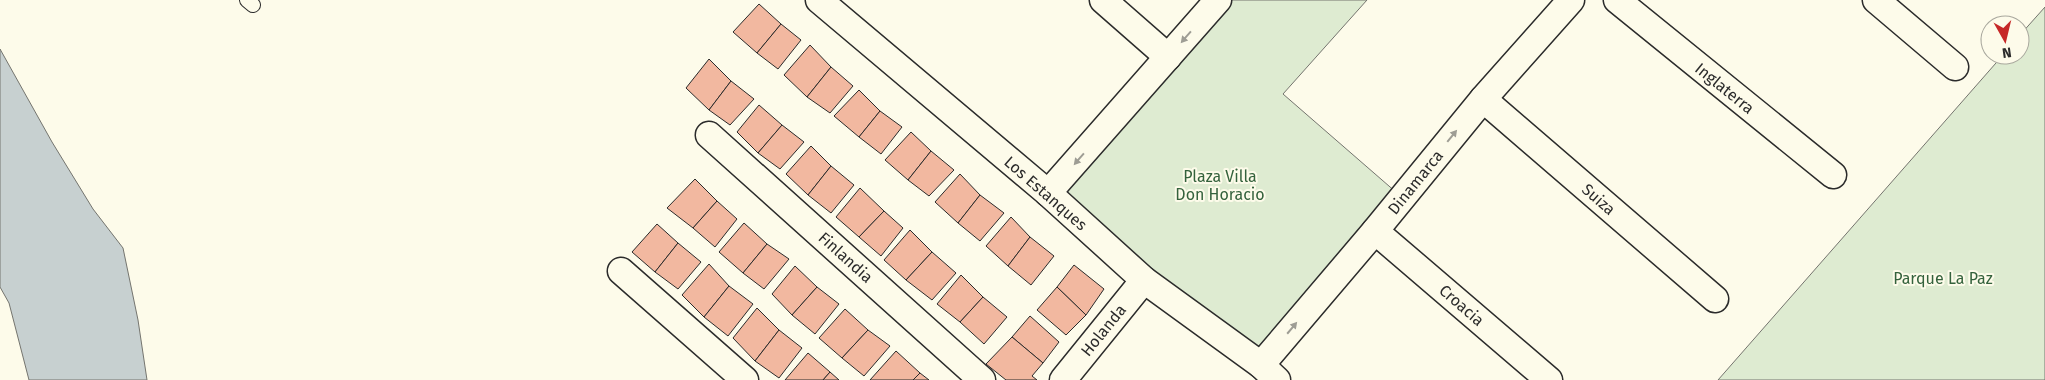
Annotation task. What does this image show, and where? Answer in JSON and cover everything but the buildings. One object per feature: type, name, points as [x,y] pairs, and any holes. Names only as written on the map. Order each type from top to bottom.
[{"type":"street","name":"Los Estanques","points":[[819,0],[1048,193],[1144,280],[1269,372]]},
{"type":"street","points":[[1103,0],[1168,57]]},
{"type":"street","points":[[1048,193],[1218,0]]},
{"type":"street","name":"Dinamarca","points":[[1269,372],[1375,231],[1483,99],[1571,0]]},
{"type":"street","name":"Inglaterra","points":[[1617,0],[1834,175]]},
{"type":"street","points":[[1876,0],[1955,67]]},
{"type":"street","name":"Suiza","points":[[1483,99],[1715,299]]},
{"type":"street","name":"Finlandia","points":[[709,135],[982,380]]},
{"type":"street","name":"Croacia","points":[[1375,231],[1549,380]]},
{"type":"street","points":[[621,271],[745,380]]},
{"type":"street","name":"Holanda","points":[[1063,380],[1144,280]]},
{"type":"green space","name":"Plaza Villa Don Horacio","points":[[1232,0],[1367,0],[1283,94],[1397,193],[1261,357],[1153,272],[1059,193]]},
{"type":"green space","name":"Parque La Paz","points":[[2045,7],[2045,380],[1718,380],[1994,65],[2030,65],[2030,24]]},
{"type":"shaded area","points":[[0,49],[52,142],[93,209],[123,248],[138,320],[147,380],[29,380],[9,303],[0,287]]}]
